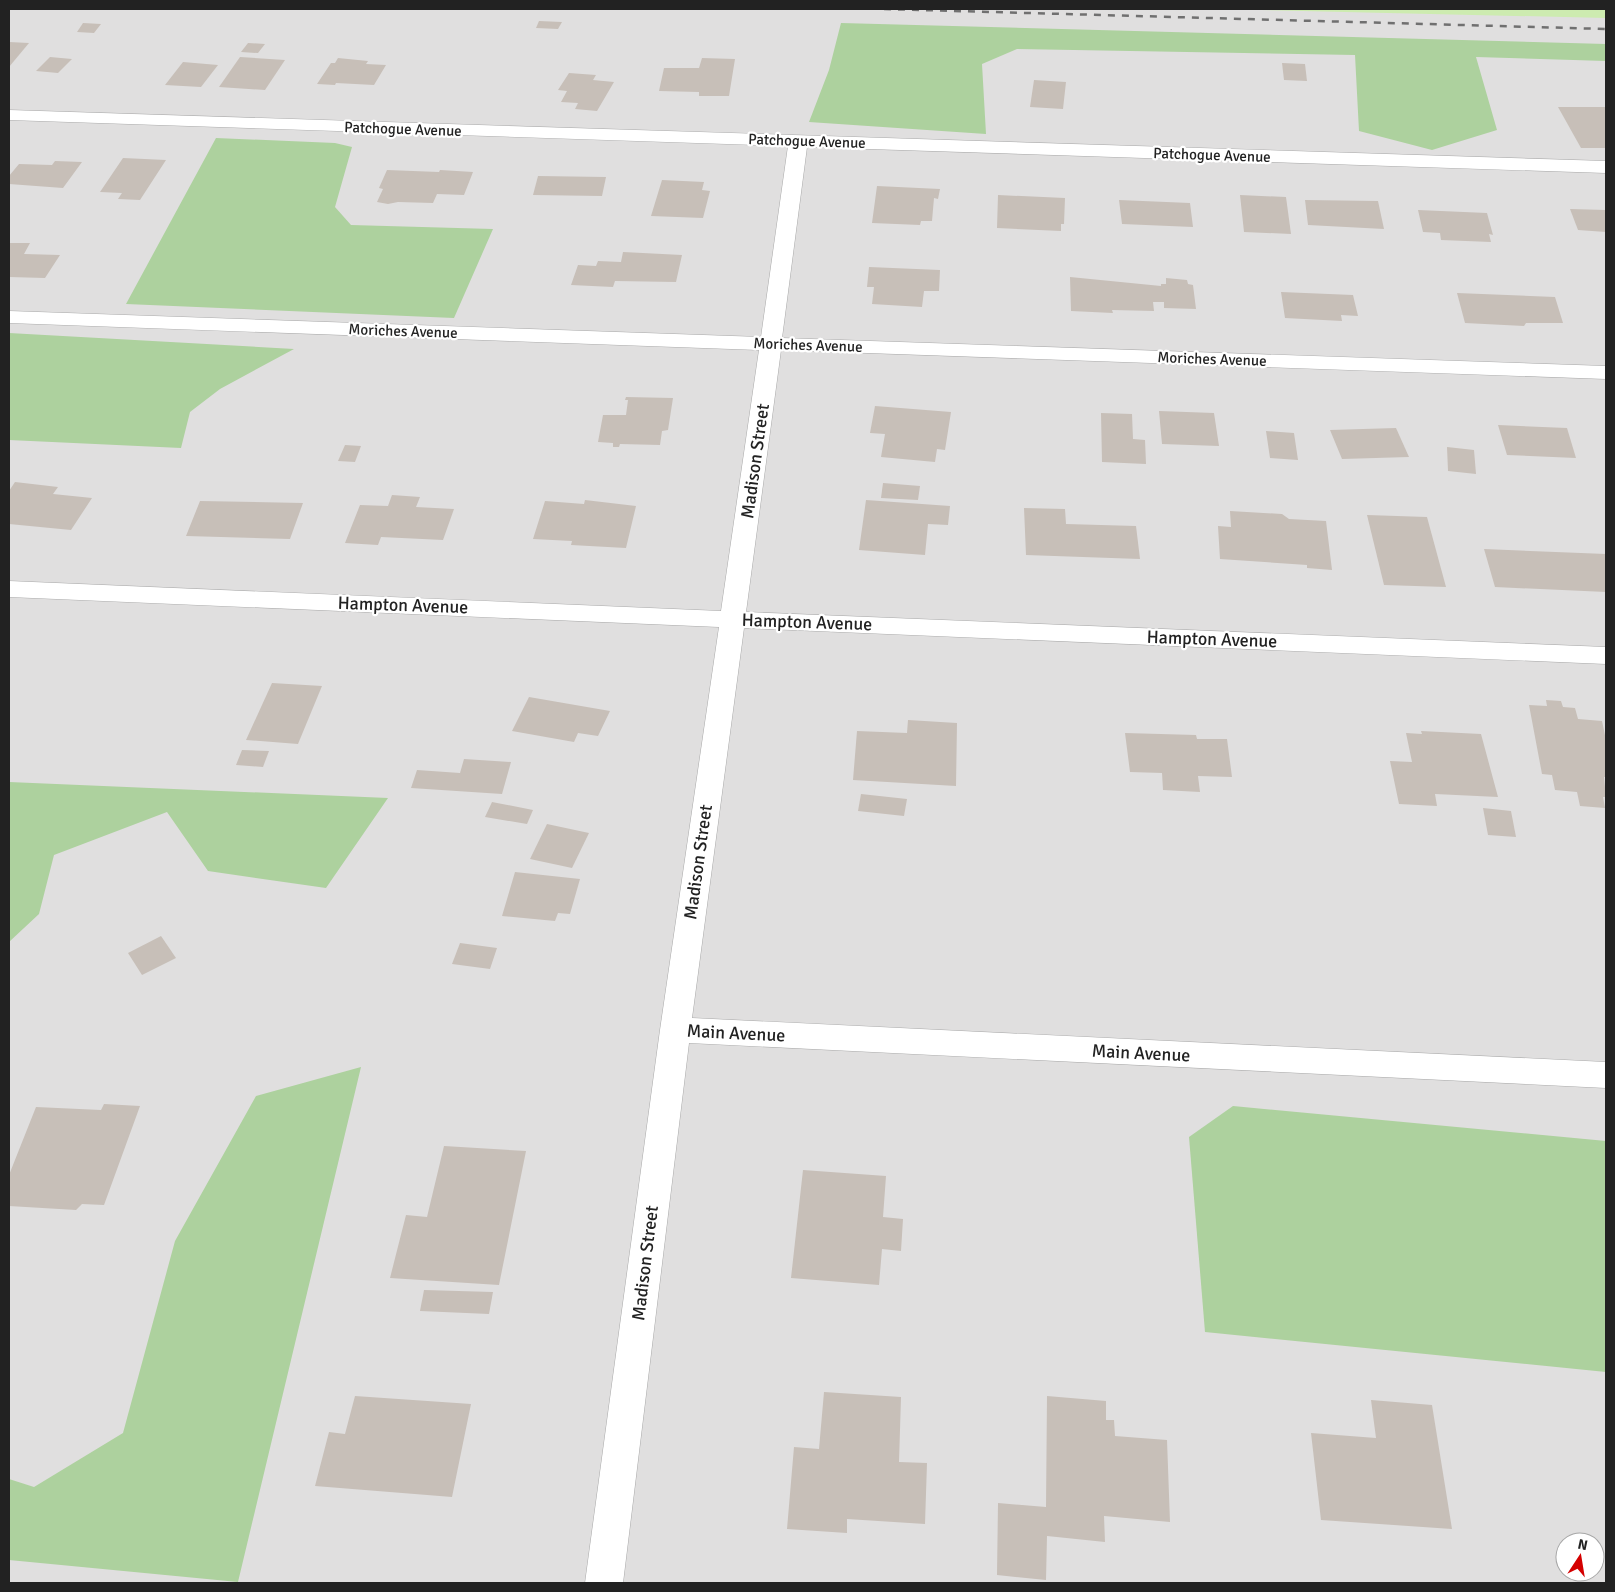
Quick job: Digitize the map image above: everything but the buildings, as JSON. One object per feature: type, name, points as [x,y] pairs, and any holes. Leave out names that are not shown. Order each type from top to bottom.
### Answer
[{"type":"street","name":"Patchogue Avenue","points":[[9,115],[1606,167]]},
{"type":"street","name":"Madison Street","points":[[604,1583],[675,1030],[798,141]]},
{"type":"street","name":"Moriches Avenue","points":[[9,318],[1606,373]]},
{"type":"street","name":"Hampton Avenue","points":[[9,589],[1606,656]]},
{"type":"street","name":"Main Avenue","points":[[675,1030],[1606,1076]]},
{"type":"shaded area","points":[[9,9],[1606,9],[1606,1583],[9,1583]]},
{"type":"green space","points":[[1217,9],[1606,9],[1606,18]]},
{"type":"green space","points":[[841,23],[1606,44],[1606,61],[1476,57],[1497,130],[1432,150],[1359,131],[1355,55],[1017,49],[982,64],[986,134],[809,122],[829,70]]},
{"type":"green space","points":[[216,138],[335,143],[352,147],[335,207],[351,225],[493,229],[454,318],[126,304]]},
{"type":"green space","points":[[9,333],[294,349],[220,389],[190,412],[181,448],[9,440]]},
{"type":"green space","points":[[9,782],[388,798],[326,888],[208,871],[167,812],[54,855],[39,914],[9,942]]},
{"type":"green space","points":[[361,1067],[238,1582],[9,1560],[9,1479],[34,1487],[123,1433],[175,1241],[256,1096]]},
{"type":"green space","points":[[1233,1106],[1606,1141],[1606,1372],[1205,1332],[1189,1137]]},
{"type":"railway","points":[[884,9],[1606,29]]}]
